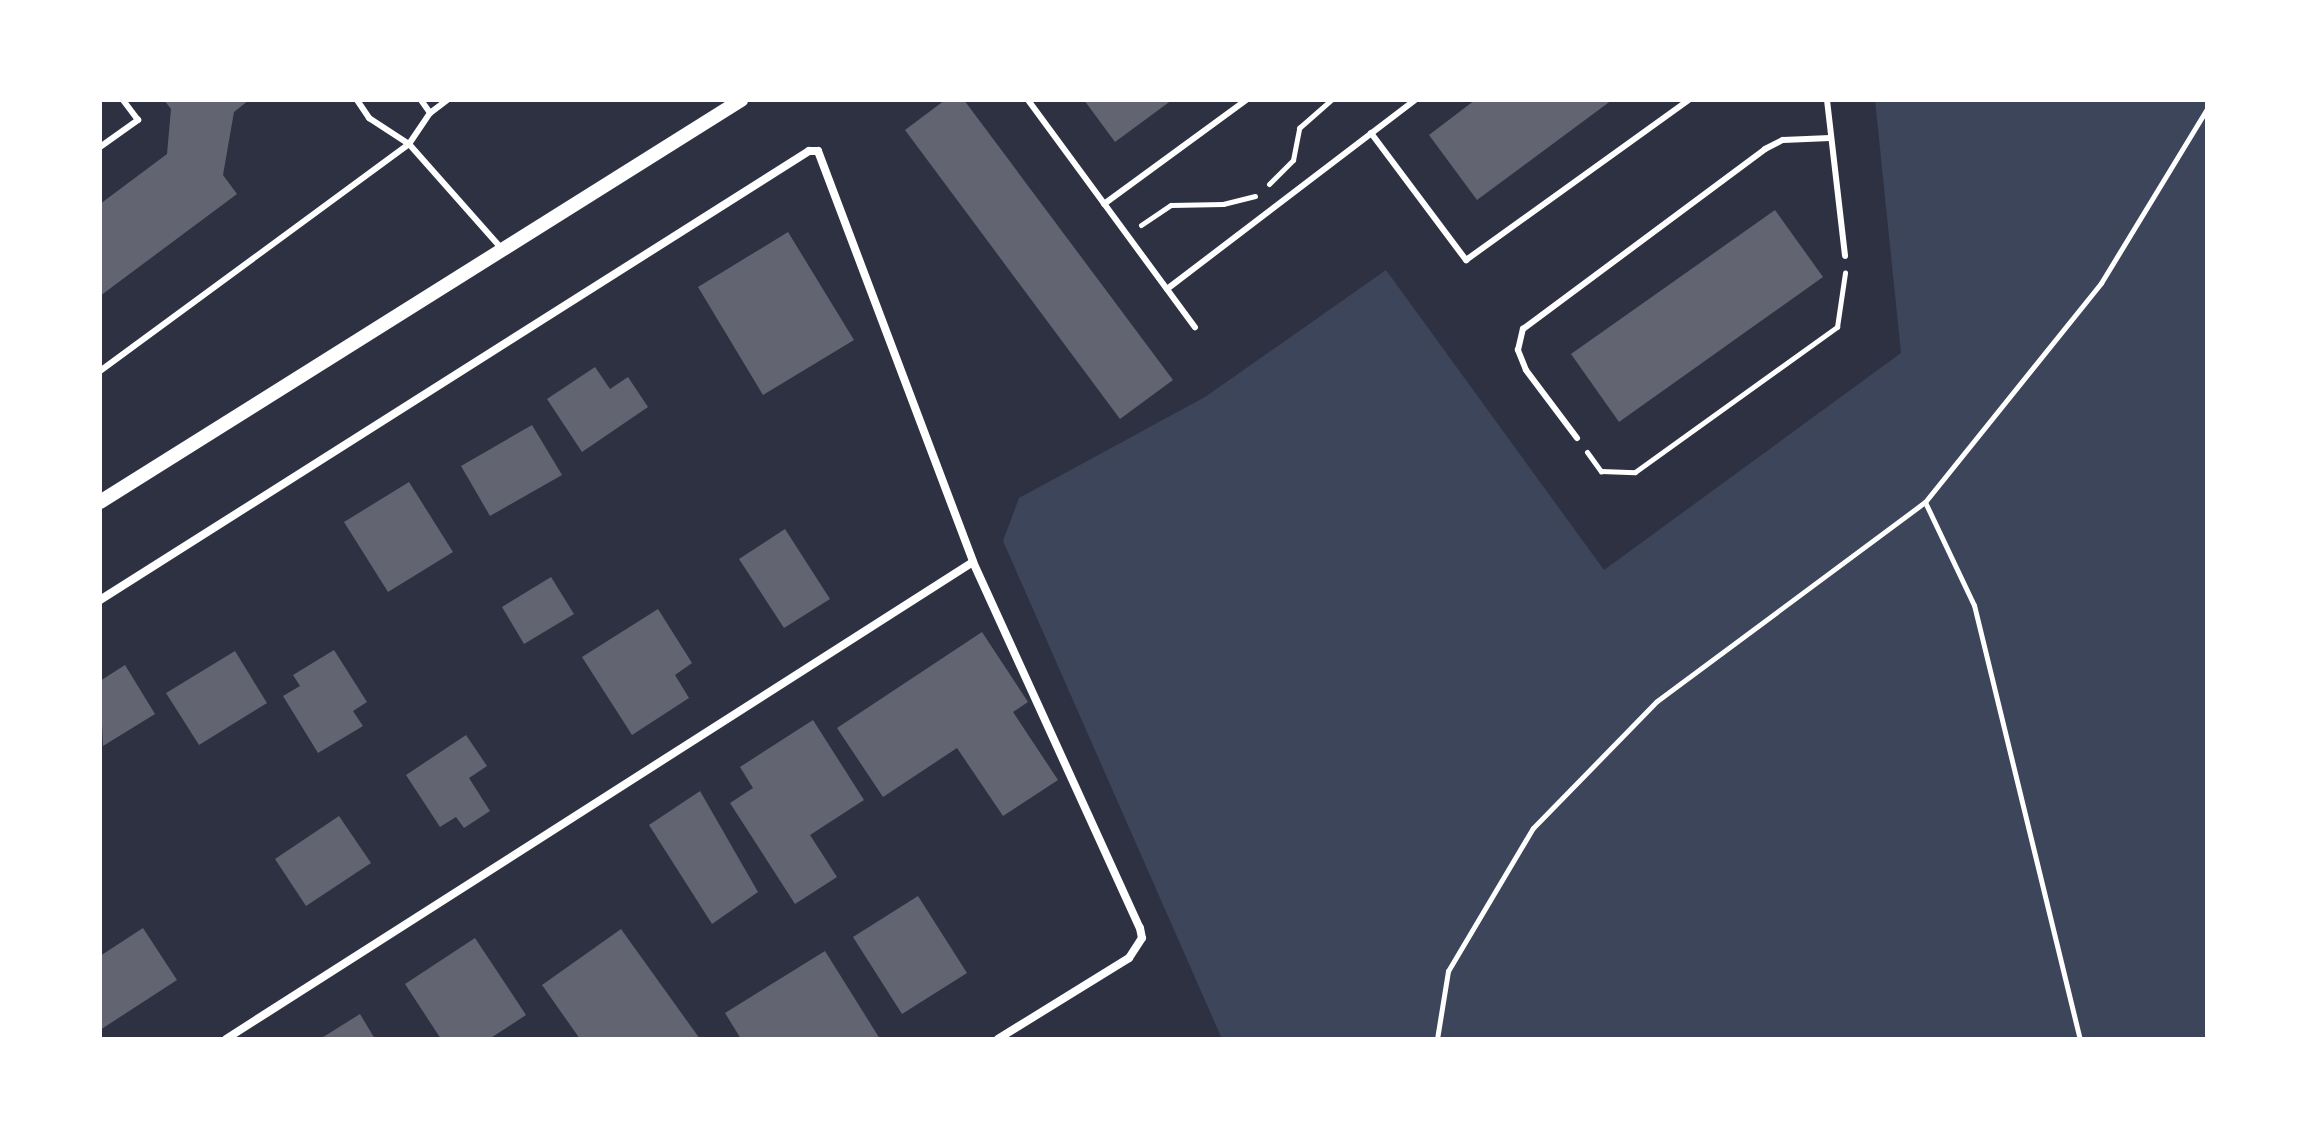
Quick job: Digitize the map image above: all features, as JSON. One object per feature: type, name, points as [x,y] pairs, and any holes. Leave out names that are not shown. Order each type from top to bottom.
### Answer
[{"type":"street","points":[[100,502],[741,100]]},
{"type":"street","points":[[100,600],[809,151],[823,155],[973,562],[1142,938],[1129,958],[998,1039]]},
{"type":"street","points":[[226,1039],[973,562]]},
{"type":"lane","points":[[100,147],[138,120],[123,100]]},
{"type":"lane","points":[[357,100],[369,118],[409,144],[502,249]]},
{"type":"lane","points":[[421,100],[430,113]]},
{"type":"lane","points":[[100,371],[409,144],[430,113],[447,100]]},
{"type":"lane","points":[[1028,100],[1195,327]]},
{"type":"lane","points":[[1104,204],[1246,100]]},
{"type":"lane","points":[[1167,289],[1415,100]]},
{"type":"lane","points":[[1371,133],[1466,260],[1689,100]]},
{"type":"lane","points":[[1827,100],[1845,256]]},
{"type":"lane","points":[[1577,438],[1526,370],[1518,350],[1523,329],[1765,149],[1783,140],[1830,138]]},
{"type":"path","points":[[1127,235],[1171,205],[1223,204],[1257,195],[1293,160],[1299,128],[1331,100]]},
{"type":"path","points":[[1437,1039],[1448,971],[1533,828],[1657,701],[1925,502],[2101,283],[2207,109]]},
{"type":"path","points":[[1577,438],[1601,471],[1635,472],[1837,327],[1845,256]]},
{"type":"path","points":[[1925,502],[1974,605],[2080,1039]]},
{"type":"shaded area","points":[[1875,100],[2207,100],[2207,1039],[1222,1039],[1003,541],[1019,498],[1205,397],[1386,270],[1604,570],[1901,353]]},
{"type":"building","points":[[164,100],[249,100],[234,112],[223,175],[237,194],[100,296],[100,204],[167,154],[171,109]]},
{"type":"building","points":[[945,100],[964,100],[1173,380],[1120,419],[905,130]]},
{"type":"building","points":[[1084,100],[1172,100],[1115,142]]},
{"type":"building","points":[[1475,100],[1612,100],[1477,200],[1429,135]]},
{"type":"building","points":[[1775,210],[1823,277],[1619,422],[1571,354]]},
{"type":"building","points":[[788,232],[854,340],[763,395],[698,287]]},
{"type":"building","points":[[595,367],[610,389],[628,377],[648,407],[582,452],[547,399]]},
{"type":"building","points":[[532,425],[562,475],[490,516],[461,466]]},
{"type":"building","points":[[409,482],[453,552],[388,592],[344,522]]},
{"type":"building","points":[[785,529],[830,599],[784,628],[739,559]]},
{"type":"building","points":[[551,577],[574,614],[524,644],[502,607]]},
{"type":"building","points":[[658,609],[692,663],[675,675],[689,698],[632,735],[582,657]]},
{"type":"building","points":[[982,632],[1028,702],[1013,712],[1058,780],[1003,816],[957,748],[883,797],[837,728]]},
{"type":"building","points":[[334,650],[367,702],[353,711],[363,726],[318,753],[283,696],[300,686],[293,675]]},
{"type":"building","points":[[235,651],[267,703],[199,745],[166,693]]},
{"type":"building","points":[[125,665],[155,714],[103,746],[100,681]]},
{"type":"building","points":[[813,720],[864,800],[810,835],[837,877],[795,904],[730,803],[753,788],[740,767]]},
{"type":"building","points":[[466,735],[487,766],[469,778],[490,811],[464,828],[456,817],[440,827],[406,775]]},
{"type":"building","points":[[700,791],[758,892],[712,924],[649,825]]},
{"type":"building","points":[[339,816],[371,863],[306,906],[275,859]]},
{"type":"building","points":[[918,896],[967,973],[902,1014],[853,937]]},
{"type":"building","points":[[143,928],[177,980],[100,1030],[100,956]]},
{"type":"building","points":[[621,929],[700,1039],[580,1039],[542,985]]},
{"type":"building","points":[[475,938],[526,1015],[489,1039],[441,1039],[405,984]]},
{"type":"building","points":[[825,951],[880,1039],[741,1039],[725,1013]]},
{"type":"building","points":[[360,1014],[375,1039],[320,1039]]}]
